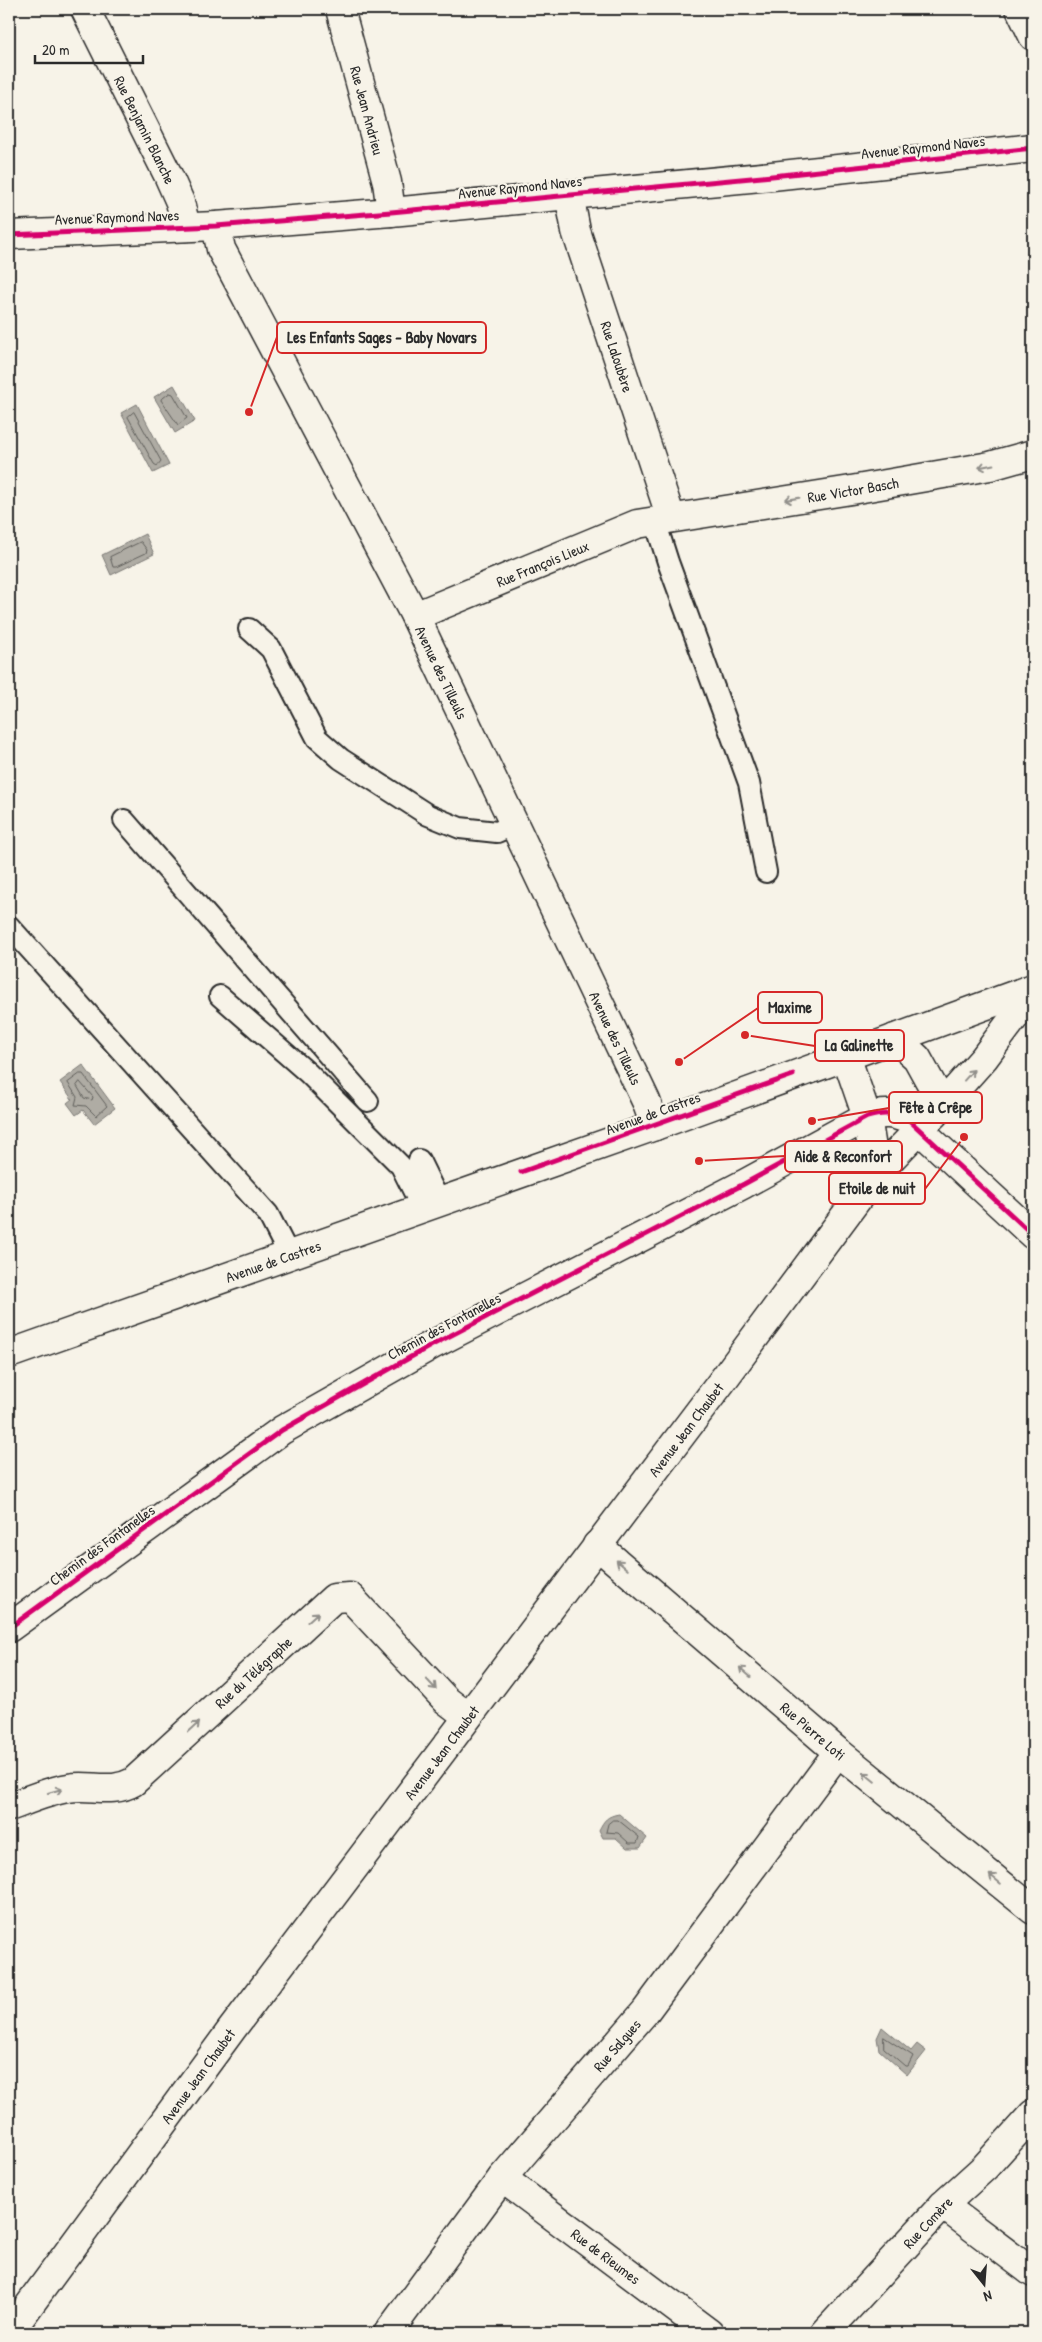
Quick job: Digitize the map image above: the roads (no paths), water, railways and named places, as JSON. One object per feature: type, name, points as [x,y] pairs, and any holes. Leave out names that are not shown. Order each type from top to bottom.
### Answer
[{"type":"street","name":"Rue Benjamin Blanche","points":[[85,9],[168,175],[180,202],[186,227]]},
{"type":"street","name":"Rue Jean Andrieu","points":[[340,9],[387,182],[391,212]]},
{"type":"street","points":[[1020,9],[1033,36]]},
{"type":"street","name":"Avenue Raymond Naves","points":[[9,234],[216,226],[391,212],[772,176],[1033,148]]},
{"type":"street","name":"Rue Laloubère","points":[[569,194],[576,231],[663,519]]},
{"type":"street","name":"Avenue des Tilleuls","points":[[216,226],[221,250],[415,616],[646,1101],[655,1126]]},
{"type":"street","name":"Rue Victor Basch","points":[[663,519],[870,487],[990,466],[1033,454]]},
{"type":"street","name":"Rue François Lieux","points":[[415,616],[636,524],[663,519]]},
{"type":"street","name":"Avenue de Castres","points":[[9,1354],[655,1126],[885,1041],[1033,990]]},
{"type":"street","name":"Avenue Jean Chaubet","points":[[9,2333],[232,2029],[726,1376],[876,1174],[984,1058],[1033,990]]},
{"type":"street","points":[[885,1041],[917,1058],[933,1086],[927,1121]]},
{"type":"street","points":[[846,1056],[867,1117],[876,1174]]},
{"type":"street","name":"Chemin des Fontanelles","points":[[9,1628],[282,1430],[432,1345],[744,1184],[867,1117],[881,1113],[896,1114],[910,1120],[927,1121],[1033,1235]]},
{"type":"street","name":"Rue Pierre Loti","points":[[597,1545],[838,1752],[1033,1910]]},
{"type":"street","name":"Rue du Télégraphe","points":[[9,1807],[71,1787],[122,1788],[133,1782],[334,1598],[350,1597],[446,1700],[467,1716]]},
{"type":"street","name":"Rue Salgues","points":[[388,2333],[502,2178],[645,2012],[838,1752]]},
{"type":"street","name":"Rue Comère","points":[[825,2333],[943,2205],[985,2167],[1033,2114]]},
{"type":"street","name":"Rue de Rieumes","points":[[502,2178],[709,2333]]},
{"type":"street","points":[[943,2205],[1033,2273]]},
{"type":"lane","points":[[663,519],[705,665],[749,783],[766,872]]},
{"type":"lane","points":[[249,629],[271,648],[317,738],[341,759],[428,815],[460,828],[497,832],[513,825]]},
{"type":"lane","points":[[124,820],[368,1101]]},
{"type":"lane","points":[[9,926],[268,1214],[289,1255]]},
{"type":"lane","points":[[220,996],[308,1073],[401,1166],[431,1204]]},
{"type":"lane","points":[[420,1160],[431,1204]]},
{"type":"water","points":[[174,385],[195,421],[175,433],[154,397]]},
{"type":"water","points":[[137,404],[169,465],[153,473],[121,413]]},
{"type":"water","points":[[145,534],[154,554],[111,575],[102,555]]},
{"type":"water","points":[[83,1065],[115,1108],[94,1124],[83,1110],[76,1115],[67,1103],[72,1099],[60,1082]]},
{"type":"water","points":[[619,1814],[647,1838],[640,1848],[627,1848],[616,1838],[603,1838],[599,1830],[606,1819]]},
{"type":"water","points":[[882,2027],[911,2051],[917,2044],[926,2051],[907,2075],[879,2050],[877,2038]]},
{"type":"place","name":"Les Enfants Sages - Baby Novars","points":[[249,412]]},
{"type":"place","name":"La Galinette","points":[[745,1035]]},
{"type":"place","name":"Maxime","points":[[679,1062]]},
{"type":"place","name":"Fête à Crêpe","points":[[812,1121]]},
{"type":"place","name":"Etoile de nuit","points":[[964,1137]]},
{"type":"place","name":"Aide & Reconfort","points":[[699,1161]]}]
